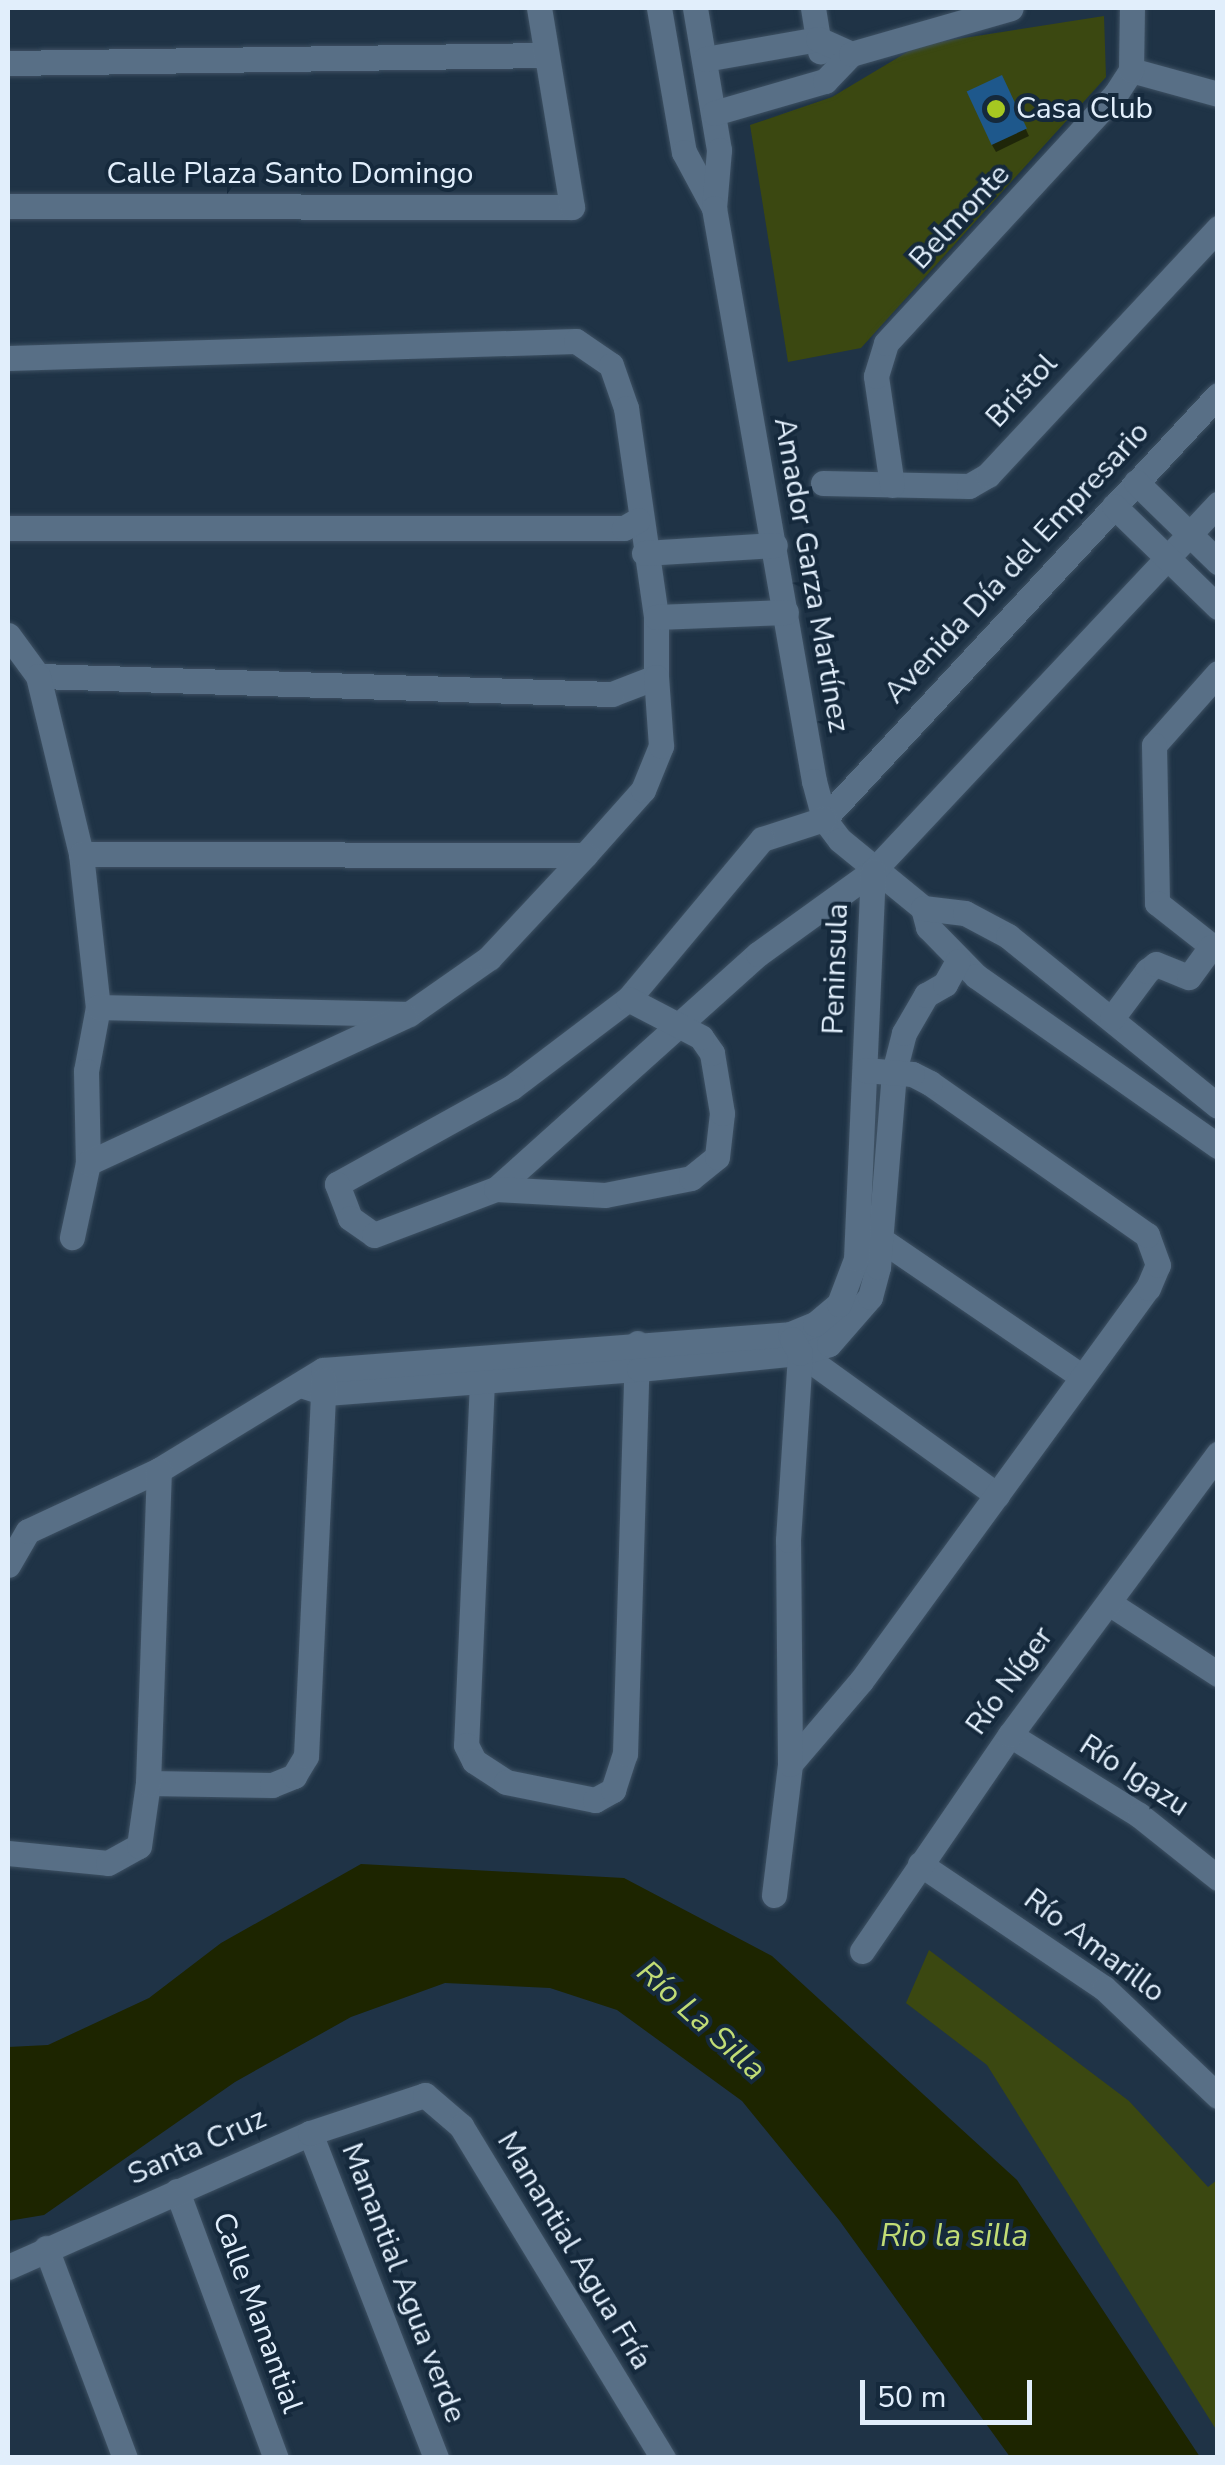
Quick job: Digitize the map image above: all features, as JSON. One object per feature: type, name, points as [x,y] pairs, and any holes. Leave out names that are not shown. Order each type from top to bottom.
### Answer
[{"type":"street","points":[[8,62],[546,55],[539,8]]},
{"type":"street","name":"Amador Garza Martínez","points":[[659,8],[684,152],[714,208]]},
{"type":"street","name":"Amador Garza Martínez","points":[[695,8],[714,113],[714,208],[824,819]]},
{"type":"street","points":[[813,8],[825,81]]},
{"type":"street","points":[[714,113],[825,81],[851,54],[1011,8]]},
{"type":"street","points":[[1132,8],[1131,70],[1218,94]]},
{"type":"street","points":[[705,59],[818,38],[851,54]]},
{"type":"street","name":"Calle Plaza Santo Domingo","points":[[8,206],[572,208],[546,55]]},
{"type":"street","name":"Belmonte","points":[[892,485],[876,376],[886,343],[1095,119],[1131,70]]},
{"type":"street","name":"Bristol","points":[[823,484],[969,486],[988,475],[1218,228]]},
{"type":"street","points":[[8,358],[576,340],[611,365],[626,408],[638,520],[656,616],[662,746],[643,790],[500,947],[409,1014],[88,1163]]},
{"type":"street","name":"Avenida Día del Empresario","points":[[824,819],[1218,395]]},
{"type":"street","points":[[1136,482],[1218,562]]},
{"type":"street","points":[[1218,504],[873,871],[758,954],[681,1028],[496,1188],[374,1236],[350,1218],[336,1184],[512,1086],[628,999],[762,839],[824,819],[873,871],[923,908],[986,923],[1112,1018],[1218,1106]]},
{"type":"street","points":[[1114,506],[1218,606]]},
{"type":"street","points":[[8,528],[624,528],[638,520]]},
{"type":"street","points":[[644,553],[775,544]]},
{"type":"street","points":[[656,616],[786,612]]},
{"type":"street","points":[[8,635],[38,676],[82,854],[98,1007],[86,1071],[88,1163],[72,1237]]},
{"type":"street","points":[[1112,1018],[1156,964],[1189,977],[1214,949],[1158,903],[1154,746],[1218,673]]},
{"type":"street","points":[[38,676],[612,694],[656,677]]},
{"type":"street","points":[[82,854],[585,855]]},
{"type":"street","name":"Peninsula","points":[[795,1344],[844,1294],[856,1259],[873,871]]},
{"type":"street","points":[[923,908],[928,927],[958,961],[1218,1146]]},
{"type":"street","points":[[8,1564],[28,1531],[159,1470],[317,1383],[482,1369],[638,1343],[829,1344],[854,1322],[870,1296],[880,1238],[894,1072],[914,1013],[958,961]]},
{"type":"street","points":[[496,1188],[605,1194],[691,1178],[717,1157],[722,1113],[712,1053],[701,1036],[628,999]]},
{"type":"street","points":[[98,1007],[409,1014]]},
{"type":"street","points":[[790,1764],[845,1702],[1155,1276],[1154,1243],[930,1083],[894,1072],[865,1070]]},
{"type":"street","points":[[857,1224],[1080,1376]]},
{"type":"street","points":[[482,1369],[466,1745],[474,1760],[506,1782],[594,1800],[614,1790],[625,1754],[638,1343]]},
{"type":"street","points":[[774,1894],[790,1764],[788,1540],[795,1344]]},
{"type":"street","points":[[482,1369],[639,1370],[795,1344],[996,1494]]},
{"type":"street","points":[[148,1783],[272,1786],[294,1776],[306,1756],[317,1383]]},
{"type":"street","name":"Río Níger","points":[[862,1951],[1010,1735],[1108,1603],[1209,1483],[1218,1454]]},
{"type":"street","points":[[8,1853],[108,1863],[124,1858],[146,1829],[159,1470]]},
{"type":"street","points":[[1108,1603],[1218,1674]]},
{"type":"street","name":"Río Igazu","points":[[1010,1735],[1139,1815],[1218,1878]]},
{"type":"street","name":"Río Amarillo","points":[[920,1864],[1104,1988],[1218,2096]]},
{"type":"street","name":"Santa Cruz","points":[[8,2267],[310,2133],[416,2094]]},
{"type":"street","name":"Manantial Agua Fría","points":[[416,2094],[438,2101],[460,2126],[653,2455]]},
{"type":"street","name":"Manantial Agua verde","points":[[310,2133],[436,2458]]},
{"type":"street","name":"Calle Manantial","points":[[176,2191],[276,2458]]},
{"type":"street","points":[[46,2248],[125,2458]]},
{"type":"shaded area","points":[[1104,16],[1106,77],[861,348],[788,362],[750,125],[832,97],[919,45]]},
{"type":"shaded area","points":[[929,1950],[1129,2101],[1208,2187],[1217,2180],[1217,2431],[987,2065],[906,2003]]},
{"type":"water","name":"Rio la silla","points":[[361,1864],[624,1878],[772,1956],[1017,2180],[1200,2457],[1010,2457],[839,2220],[742,2101],[617,2010],[550,1988],[445,1983],[351,2017],[235,2082],[44,2215],[8,2221],[8,2047],[48,2045],[149,1998],[221,1943]]},
{"type":"building","name":"Casa Club","points":[[1002,75],[1027,128],[992,145],[967,91]]},
{"type":"place","name":"Casa Club","points":[[996,109]]},
{"type":"water label","name":"Río La Silla","points":[[701,2021]]}]
